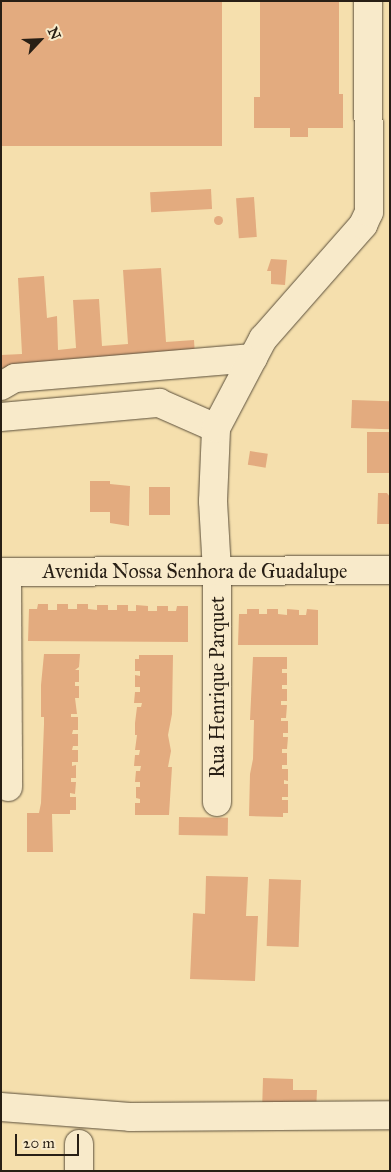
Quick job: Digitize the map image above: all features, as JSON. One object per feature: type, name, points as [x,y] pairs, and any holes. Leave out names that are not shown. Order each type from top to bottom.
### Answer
[{"type":"street","points":[[1,417],[159,403],[216,428],[263,339],[363,225],[369,212],[368,1]]},
{"type":"street","points":[[1,386],[15,378],[254,358]]},
{"type":"street","name":"Rua Henrique Parquet","points":[[216,428],[214,501],[217,571],[217,802]]},
{"type":"street","name":"Avenida Nossa Senhora de Guadalupe","points":[[4,572],[390,570]]},
{"type":"street","points":[[4,572],[8,787]]},
{"type":"street","points":[[1,1106],[130,1117],[390,1115]]},
{"type":"building","points":[[1,1],[222,1],[222,146],[1,146]]},
{"type":"building","points":[[260,1],[339,1],[339,94],[343,94],[343,128],[308,128],[308,137],[290,137],[290,128],[254,128],[254,97],[260,97]]},
{"type":"building","points":[[211,189],[212,209],[151,212],[150,192]]},
{"type":"building","points":[[254,197],[257,237],[239,238],[236,198]]},
{"type":"building","points":[[218,215],[223,220],[218,225],[213,220]]},
{"type":"building","points":[[271,259],[287,260],[285,285],[271,284],[271,271],[267,271]]},
{"type":"building","points":[[161,268],[166,342],[194,340],[195,356],[1,368],[1,355],[22,354],[18,278],[44,276],[47,318],[57,316],[58,350],[76,348],[73,300],[99,299],[102,346],[128,344],[123,270]]},
{"type":"building","points":[[352,400],[390,401],[389,429],[351,428]]},
{"type":"building","points":[[367,432],[390,432],[390,473],[367,473]]},
{"type":"building","points":[[250,451],[268,454],[266,468],[248,465]]},
{"type":"building","points":[[90,481],[110,481],[110,484],[130,486],[129,526],[110,523],[110,512],[90,512]]},
{"type":"building","points":[[149,487],[170,487],[170,515],[149,515]]},
{"type":"building","points":[[378,493],[387,493],[390,497],[390,524],[377,524]]},
{"type":"building","points":[[38,604],[48,604],[48,610],[57,610],[57,604],[68,604],[68,609],[77,609],[77,604],[88,604],[88,609],[97,610],[97,605],[108,605],[108,610],[117,610],[117,605],[128,605],[128,611],[136,611],[136,605],[148,606],[148,611],[157,611],[157,606],[168,606],[168,611],[176,611],[177,606],[188,606],[188,642],[28,641],[29,609],[37,609]]},
{"type":"building","points":[[247,609],[259,609],[259,614],[267,614],[267,609],[278,609],[278,614],[287,615],[287,609],[299,610],[299,615],[306,615],[307,609],[318,610],[318,645],[238,645],[239,614],[247,614]]},
{"type":"building","points":[[44,654],[80,654],[79,667],[75,670],[79,670],[79,682],[75,682],[75,686],[79,686],[79,698],[75,698],[77,714],[71,714],[71,717],[78,717],[78,730],[73,730],[72,734],[78,734],[78,746],[73,746],[72,750],[78,750],[78,762],[72,762],[72,766],[76,765],[76,778],[71,778],[71,782],[76,782],[75,794],[70,793],[70,797],[76,797],[76,810],[70,810],[70,814],[52,814],[53,852],[27,852],[27,813],[39,813],[41,803],[44,717],[41,717],[41,685]]},
{"type":"building","points":[[139,655],[173,655],[172,714],[168,735],[171,751],[168,767],[172,767],[169,815],[135,815],[135,803],[140,803],[140,799],[136,798],[136,787],[140,787],[140,782],[135,782],[136,771],[140,771],[141,766],[134,766],[135,755],[139,755],[140,750],[135,750],[137,735],[135,735],[135,723],[137,707],[141,707],[142,703],[134,703],[135,692],[140,692],[140,687],[135,687],[135,675],[140,676],[140,671],[135,671],[135,659],[139,659]]},
{"type":"building","points":[[253,657],[287,657],[287,669],[282,669],[282,673],[287,673],[287,685],[282,685],[282,689],[287,689],[287,701],[281,701],[281,705],[287,705],[286,718],[281,718],[281,721],[288,721],[288,733],[283,733],[283,737],[288,737],[287,749],[282,749],[282,753],[287,753],[287,765],[282,765],[282,769],[288,769],[288,781],[284,780],[284,784],[288,784],[288,797],[282,797],[282,800],[288,800],[288,813],[283,813],[283,817],[249,816],[254,720],[250,720]]},
{"type":"building","points":[[179,817],[228,818],[228,836],[179,835]]},
{"type":"building","points":[[206,876],[248,877],[246,916],[258,916],[255,981],[190,979],[193,913],[205,914]]},
{"type":"building","points":[[269,879],[301,880],[299,947],[267,946]]},
{"type":"building","points":[[263,1078],[293,1079],[293,1090],[317,1090],[316,1113],[262,1112]]}]
